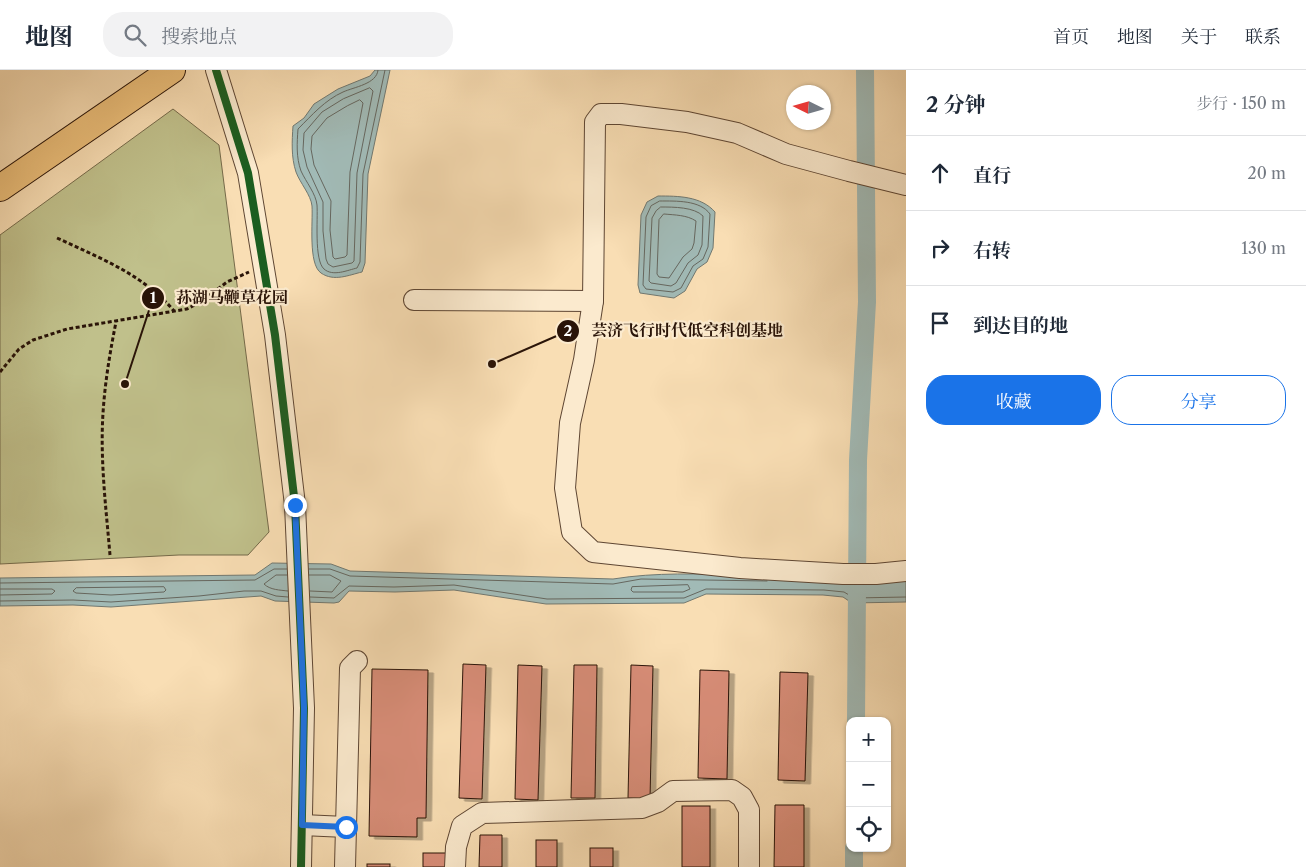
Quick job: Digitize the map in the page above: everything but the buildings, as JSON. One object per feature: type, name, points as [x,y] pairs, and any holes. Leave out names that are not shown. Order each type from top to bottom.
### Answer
[{"type":"main road","points":[[0,188],[172,70]]},
{"type":"street","points":[[216,70],[248,174],[274,335],[295,505],[304,708],[301,867]]},
{"type":"street","points":[[906,185],[786,154],[737,133],[687,122],[621,114],[601,114],[595,122],[593,302],[584,360],[570,423],[565,488],[572,532],[593,552],[740,568],[842,574],[876,574],[906,570]]},
{"type":"street","points":[[414,300],[593,302]]},
{"type":"street","points":[[345,867],[350,668],[357,661]]},
{"type":"street","points":[[455,867],[456,847],[462,826],[482,813],[642,808],[658,802],[673,791],[732,790],[742,797],[749,810],[748,867]]},
{"type":"street","points":[[302,825],[346,827]]},
{"type":"path","points":[[58,238],[141,280],[161,295],[174,312]]},
{"type":"path","points":[[0,372],[19,349],[33,340],[66,329],[187,309],[202,301],[227,282],[263,266]]},
{"type":"path","points":[[110,554],[103,456],[103,414],[108,364],[116,322]]},
{"type":"green space","points":[[173,109],[219,145],[269,532],[248,555],[179,555],[0,564],[0,235]]},
{"type":"water","points":[[375,70],[390,70],[368,174],[365,263],[362,272],[342,277],[326,276],[317,268],[314,261],[312,206],[294,166],[292,149],[293,126],[304,118],[314,104],[338,89],[370,76]]},
{"type":"water","points":[[658,196],[689,198],[703,203],[715,212],[713,248],[707,262],[697,269],[685,291],[674,298],[640,293],[638,285],[641,215],[647,202]]},
{"type":"water","points":[[272,563],[331,564],[350,571],[613,579],[661,574],[694,574],[906,581],[906,602],[852,603],[843,597],[823,595],[706,594],[684,603],[546,604],[454,590],[349,591],[339,602],[334,603],[275,601],[261,596],[111,607],[73,605],[0,606],[0,578],[255,575]]},
{"type":"waterway","points":[[856,717],[858,460],[867,302],[865,70]]},
{"type":"waterway","points":[[854,852],[854,867]]},
{"type":"cycle path","points":[[216,70],[248,173],[275,335],[295,505],[304,708],[301,867]]},
{"type":"place","name":"芸济飞行时代低空科创基地","points":[[492,364]]},
{"type":"place","name":"荪湖马鞭草花园","points":[[125,384]]},
{"type":"route","points":[[295,505],[304,708],[302,825],[346,827]]}]
